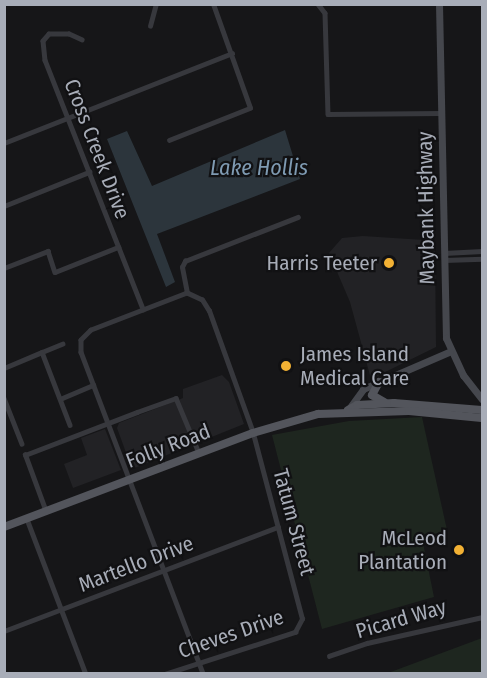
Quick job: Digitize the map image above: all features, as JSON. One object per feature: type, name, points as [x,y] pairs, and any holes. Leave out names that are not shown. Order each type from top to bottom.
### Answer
[{"type":"main road","name":"Maybank Highway","points":[[439,4],[444,316],[449,352],[483,399]]},
{"type":"main road","points":[[348,410],[363,389],[449,352]]},
{"type":"main road","points":[[379,382],[373,389],[374,398],[394,403]]},
{"type":"main road","name":"Folly Road","points":[[348,410],[357,405],[394,403],[483,410]]},
{"type":"main road","name":"Folly Road","points":[[4,527],[253,433],[318,414],[348,410],[483,418]]},
{"type":"street","points":[[150,26],[156,4]]},
{"type":"street","points":[[169,140],[250,108],[232,52],[213,4]]},
{"type":"street","points":[[318,4],[325,14],[328,114],[441,113]]},
{"type":"street","name":"Cross Creek Drive","points":[[82,40],[69,34],[49,34],[43,41],[45,60],[143,309]]},
{"type":"street","points":[[4,143],[232,52]]},
{"type":"street","points":[[4,207],[89,172]]},
{"type":"street","points":[[187,293],[182,267],[185,261],[298,217]]},
{"type":"street","points":[[4,268],[48,251],[56,272],[118,247]]},
{"type":"street","points":[[444,256],[483,251]]},
{"type":"street","points":[[444,256],[483,259]]},
{"type":"street","points":[[202,674],[81,352],[84,335],[187,293],[202,300],[209,311],[253,433]]},
{"type":"street","points":[[4,368],[62,344]]},
{"type":"street","points":[[42,352],[70,425]]},
{"type":"street","points":[[60,399],[93,385]]},
{"type":"street","points":[[4,398],[22,444]]},
{"type":"street","points":[[46,512],[25,455],[176,398],[199,453]]},
{"type":"street","name":"Tatum Street","points":[[253,433],[302,620]]},
{"type":"street","points":[[27,519],[86,674]]},
{"type":"street","name":"Martello Drive","points":[[4,631],[278,527]]},
{"type":"street","name":"Picard Way","points":[[329,656],[367,643],[483,617]]},
{"type":"street","name":"Cheves Drive","points":[[165,674],[295,632],[302,620]]},
{"type":"shaded area","points":[[363,236],[424,240],[435,246],[436,347],[371,379],[350,302],[329,253],[342,238]]},
{"type":"shaded area","points":[[222,375],[229,382],[244,424],[132,469],[117,428],[119,423],[183,398],[183,389]]},
{"type":"shaded area","points":[[422,417],[447,530],[422,538],[434,597],[322,629],[272,435],[349,421]]},
{"type":"shaded area","points":[[105,429],[121,470],[73,488],[64,464],[87,455],[81,438]]},
{"type":"shaded area","points":[[482,638],[482,673],[388,673]]},
{"type":"water","name":"Lake Hollis","points":[[285,130],[300,179],[157,234],[175,282],[166,287],[107,139],[127,131],[152,186]]},
{"type":"place","name":"Harris Teeter","points":[[389,263]]},
{"type":"place","name":"James Island Medical Care","points":[[286,366]]},
{"type":"place","name":"McLeod Plantation","points":[[459,550]]}]
